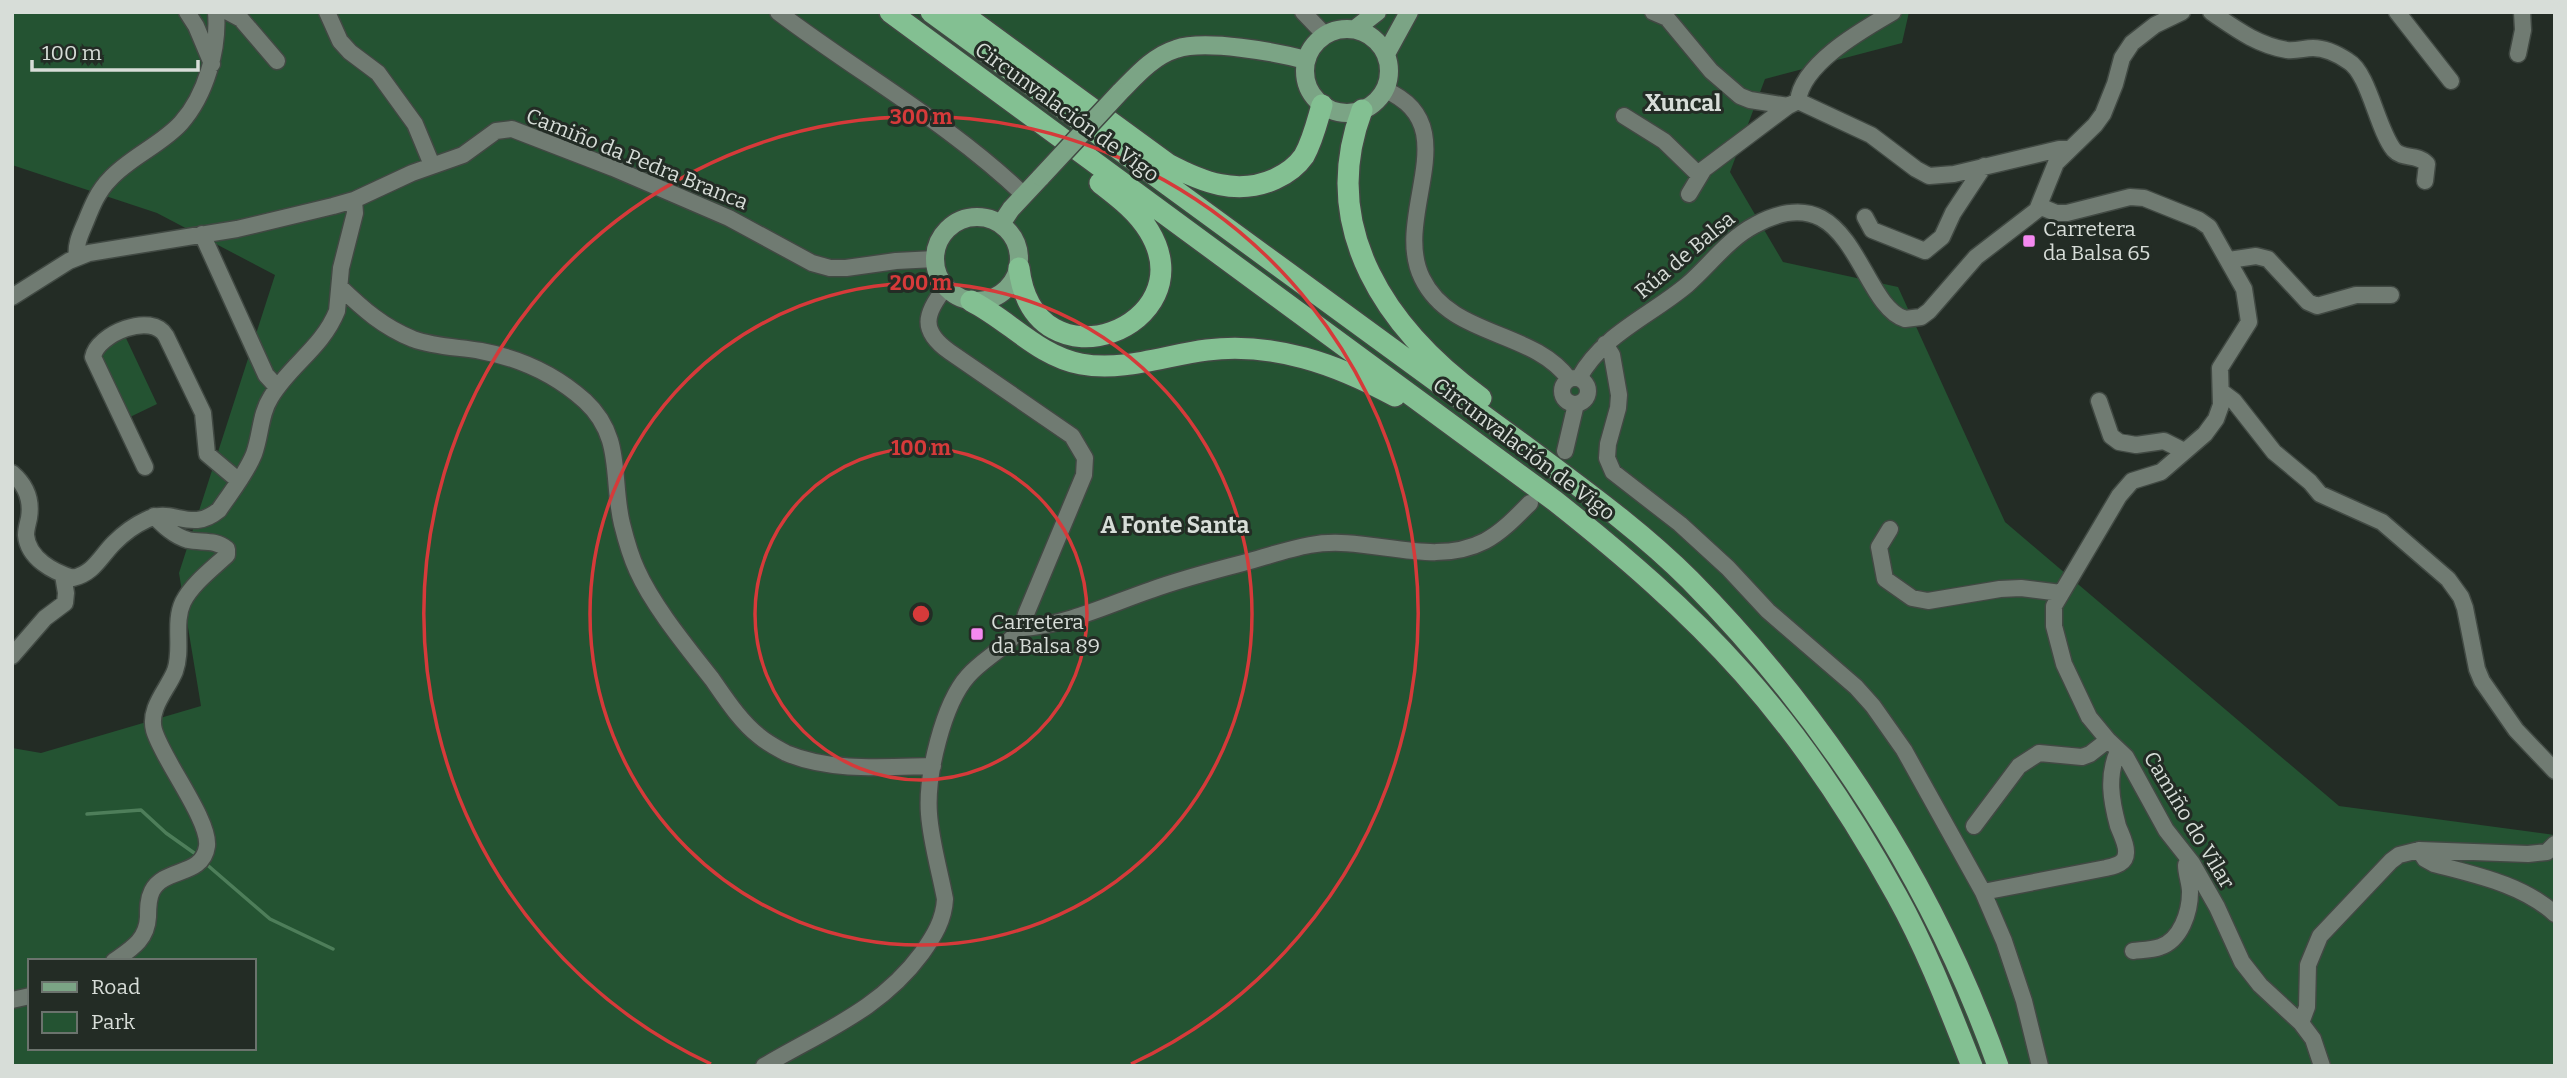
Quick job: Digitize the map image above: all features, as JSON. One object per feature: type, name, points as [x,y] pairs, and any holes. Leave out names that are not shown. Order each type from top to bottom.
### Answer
[{"type":"highway","name":"Circunvalación de Vigo","points":[[890,12],[1434,411],[1606,542],[1694,621],[1744,674],[1786,725],[1836,795],[1897,896],[1929,959],[1972,1066]]},
{"type":"highway","name":"Circunvalación de Vigo","points":[[931,12],[1525,446],[1616,516],[1689,579],[1773,673],[1841,761],[1896,847],[1939,925],[1981,1019],[1998,1066]]},
{"type":"highway","points":[[960,12],[1168,164],[1188,175],[1220,186],[1245,188],[1264,184],[1292,169],[1304,155],[1322,105]]},
{"type":"highway","points":[[963,66],[988,96],[1139,216],[1151,233],[1157,248],[1160,272],[1153,299],[1138,318],[1118,332],[1088,338],[1060,331],[1036,313],[1021,285],[1019,268]]},
{"type":"highway","points":[[1363,110],[1354,135],[1350,164],[1351,214],[1357,240],[1379,292],[1395,318],[1420,345],[1472,391],[1573,468],[1602,494],[1616,516]]},
{"type":"highway","points":[[971,301],[992,311],[1056,357],[1082,365],[1107,366],[1143,362],[1207,350],[1266,349],[1324,363],[1407,403],[1434,411]]},
{"type":"main road","points":[[1355,29],[1377,12]]},
{"type":"main road","points":[[1386,54],[1409,12]]},
{"type":"main road","points":[[1344,29],[1355,29],[1373,37],[1386,54],[1390,75],[1379,99],[1363,110],[1342,112],[1322,105],[1307,85],[1306,60],[1310,50],[1325,35],[1344,29]]},
{"type":"main road","points":[[1001,224],[1024,195],[1120,92],[1156,59],[1176,49],[1193,46],[1226,47],[1306,60]]},
{"type":"main road","points":[[977,217],[1001,224],[1009,231],[1018,248],[1019,268],[1016,277],[1005,291],[989,300],[961,299],[946,287],[938,274],[935,259],[938,243],[954,224],[977,217]]},
{"type":"street","points":[[187,12],[212,64]]},
{"type":"street","points":[[77,257],[76,248],[80,234],[104,185],[124,166],[181,123],[193,105],[212,64],[218,34],[217,13],[226,12],[240,19],[277,61]]},
{"type":"street","points":[[327,12],[340,41],[378,73],[415,124],[432,165]]},
{"type":"street","points":[[778,12],[967,145],[1024,195]]},
{"type":"street","points":[[1303,12],[1325,35]]},
{"type":"street","points":[[1653,12],[1667,18],[1730,89],[1750,100],[1793,103],[1871,135],[1929,176],[1954,174],[2059,149],[2069,149]]},
{"type":"street","points":[[1689,194],[1699,175],[1793,103],[1821,62],[1845,40],[1893,12]]},
{"type":"street","name":"Rúa de Balsa","points":[[1574,379],[1605,344],[1685,287],[1735,237],[1780,214],[1803,212],[1823,219],[1855,253],[1881,300],[1899,317],[1911,319],[1929,311],[1976,257],[2034,214],[2052,170],[2103,114],[2122,58],[2132,43],[2155,25],[2182,12]]},
{"type":"street","points":[[2211,12],[2247,37],[2268,46],[2290,50],[2317,48],[2351,62],[2361,73],[2374,109],[2395,151],[2404,156],[2418,157],[2427,164],[2425,181]]},
{"type":"street","points":[[2397,12],[2451,80]]},
{"type":"street","points":[[2518,54],[2523,30],[2522,12]]},
{"type":"street","points":[[1385,90],[1414,108],[1425,133],[1424,166],[1414,228],[1415,256],[1421,277],[1433,295],[1449,310],[1487,331],[1540,354],[1574,379],[1562,386],[1562,395],[1567,402],[1576,404],[1565,451]]},
{"type":"street","points":[[1624,116],[1664,141],[1699,175]]},
{"type":"street","name":"Camiño da Pedra Branca","points":[[12,298],[77,257],[274,221],[354,200],[432,165],[463,155],[496,131],[512,129],[729,218],[803,259],[821,266],[846,268],[935,259]]},
{"type":"street","points":[[1865,217],[1872,230],[1925,251],[1942,237],[1953,213],[1984,166]]},
{"type":"street","name":"Camiño do Vilar","points":[[2039,206],[2067,213],[2130,197],[2144,198],[2199,220],[2210,227],[2244,289],[2249,322],[2220,368],[2221,405],[2216,419],[2205,434],[2161,472],[2132,481],[2119,496],[2061,593],[2053,615],[2054,626],[2064,664],[2089,717],[2126,757],[2166,830],[2192,863],[2217,907],[2242,962],[2260,985],[2301,1023],[2313,1039],[2322,1066]]},
{"type":"street","points":[[12,473],[27,492],[30,506],[26,534],[34,554],[46,566],[73,578],[88,572],[114,542],[154,516],[201,521],[219,510],[254,456],[268,401],[277,387],[302,363],[337,312],[345,247],[355,214],[354,200]]},
{"type":"street","points":[[202,234],[266,375],[277,387]]},
{"type":"street","points":[[2229,260],[2256,256],[2267,259],[2308,302],[2317,306],[2357,295],[2390,295]]},
{"type":"street","points":[[340,287],[363,310],[396,331],[428,343],[480,351],[519,361],[565,386],[595,411],[612,442],[621,520],[637,571],[687,647],[744,722],[759,736],[787,753],[819,762],[886,768],[933,766]]},
{"type":"street","points":[[764,1066],[852,1018],[884,995],[905,975],[940,924],[945,913],[945,899],[929,814],[933,766],[948,709],[954,695],[969,675],[1023,628],[1026,614],[1080,488],[1086,466],[1077,441],[1063,429],[933,338],[929,332],[928,318],[933,304],[946,287]]},
{"type":"street","points":[[145,467],[93,357],[100,342],[126,329],[152,324],[163,330],[203,414],[207,454],[239,481]]},
{"type":"street","points":[[1605,344],[1612,355],[1619,395],[1608,444],[1607,458],[1613,472],[1680,524],[1728,568],[1768,611],[1856,687],[1873,706],[1904,750],[1983,891],[2004,941],[2024,1001],[2040,1066]]},
{"type":"street","points":[[2222,392],[2234,401],[2274,452],[2310,482],[2320,494],[2382,522],[2448,579],[2461,597],[2465,608],[2477,669],[2483,681],[2516,730],[2555,771]]},
{"type":"street","points":[[2099,401],[2111,436],[2119,442],[2136,444],[2164,441],[2184,451]]},
{"type":"street","points":[[1023,628],[1067,620],[1182,579],[1310,545],[1353,543],[1435,551],[1466,548],[1483,542],[1503,529],[1530,503]]},
{"type":"street","points":[[117,959],[143,937],[148,924],[149,899],[153,888],[161,880],[195,867],[202,859],[207,846],[201,822],[159,742],[153,720],[160,699],[176,669],[182,604],[188,594],[227,555],[227,550],[212,541],[185,539],[173,533],[154,516]]},
{"type":"street","points":[[1889,529],[1879,547],[1885,579],[1912,598],[1928,601],[1988,590],[2021,588],[2061,593]]},
{"type":"street","points":[[12,544],[26,534]]},
{"type":"street","points":[[12,656],[45,618],[65,603],[63,575]]},
{"type":"street","points":[[1974,826],[2018,766],[2039,753],[2082,757],[2113,745],[2110,773],[2118,824],[2126,853],[2123,861],[2106,868],[1983,891]]},
{"type":"street","points":[[2301,1023],[2307,1007],[2308,965],[2320,936],[2399,855],[2418,849],[2528,854],[2547,852],[2555,844]]},
{"type":"street","points":[[2418,849],[2425,859],[2434,864],[2524,892],[2555,914]]},
{"type":"street","points":[[2133,951],[2161,947],[2182,928],[2188,913],[2190,891],[2186,865],[2192,863]]},
{"type":"green space","points":[[12,12],[1909,12],[1902,43],[1765,79],[1730,172],[1783,262],[1898,287],[2005,522],[2339,806],[2555,835],[2555,1066],[12,1066],[12,748],[41,753],[201,706],[179,573],[275,275],[157,213],[12,165]]},
{"type":"green space","points":[[125,336],[157,404],[130,417],[101,355],[102,350]]},
{"type":"waterway","points":[[87,814],[141,810],[166,833],[197,855]]},
{"type":"waterway","points":[[205,863],[270,919],[333,949]]},
{"type":"place","name":"Carretera da Balsa 65","points":[[2029,241]]},
{"type":"place","name":"Carretera da Balsa 89","points":[[977,634]]},
{"type":"district","name":"Xuncal","points":[[1683,103]]},
{"type":"district","name":"A Fonte Santa","points":[[1175,525]]}]
